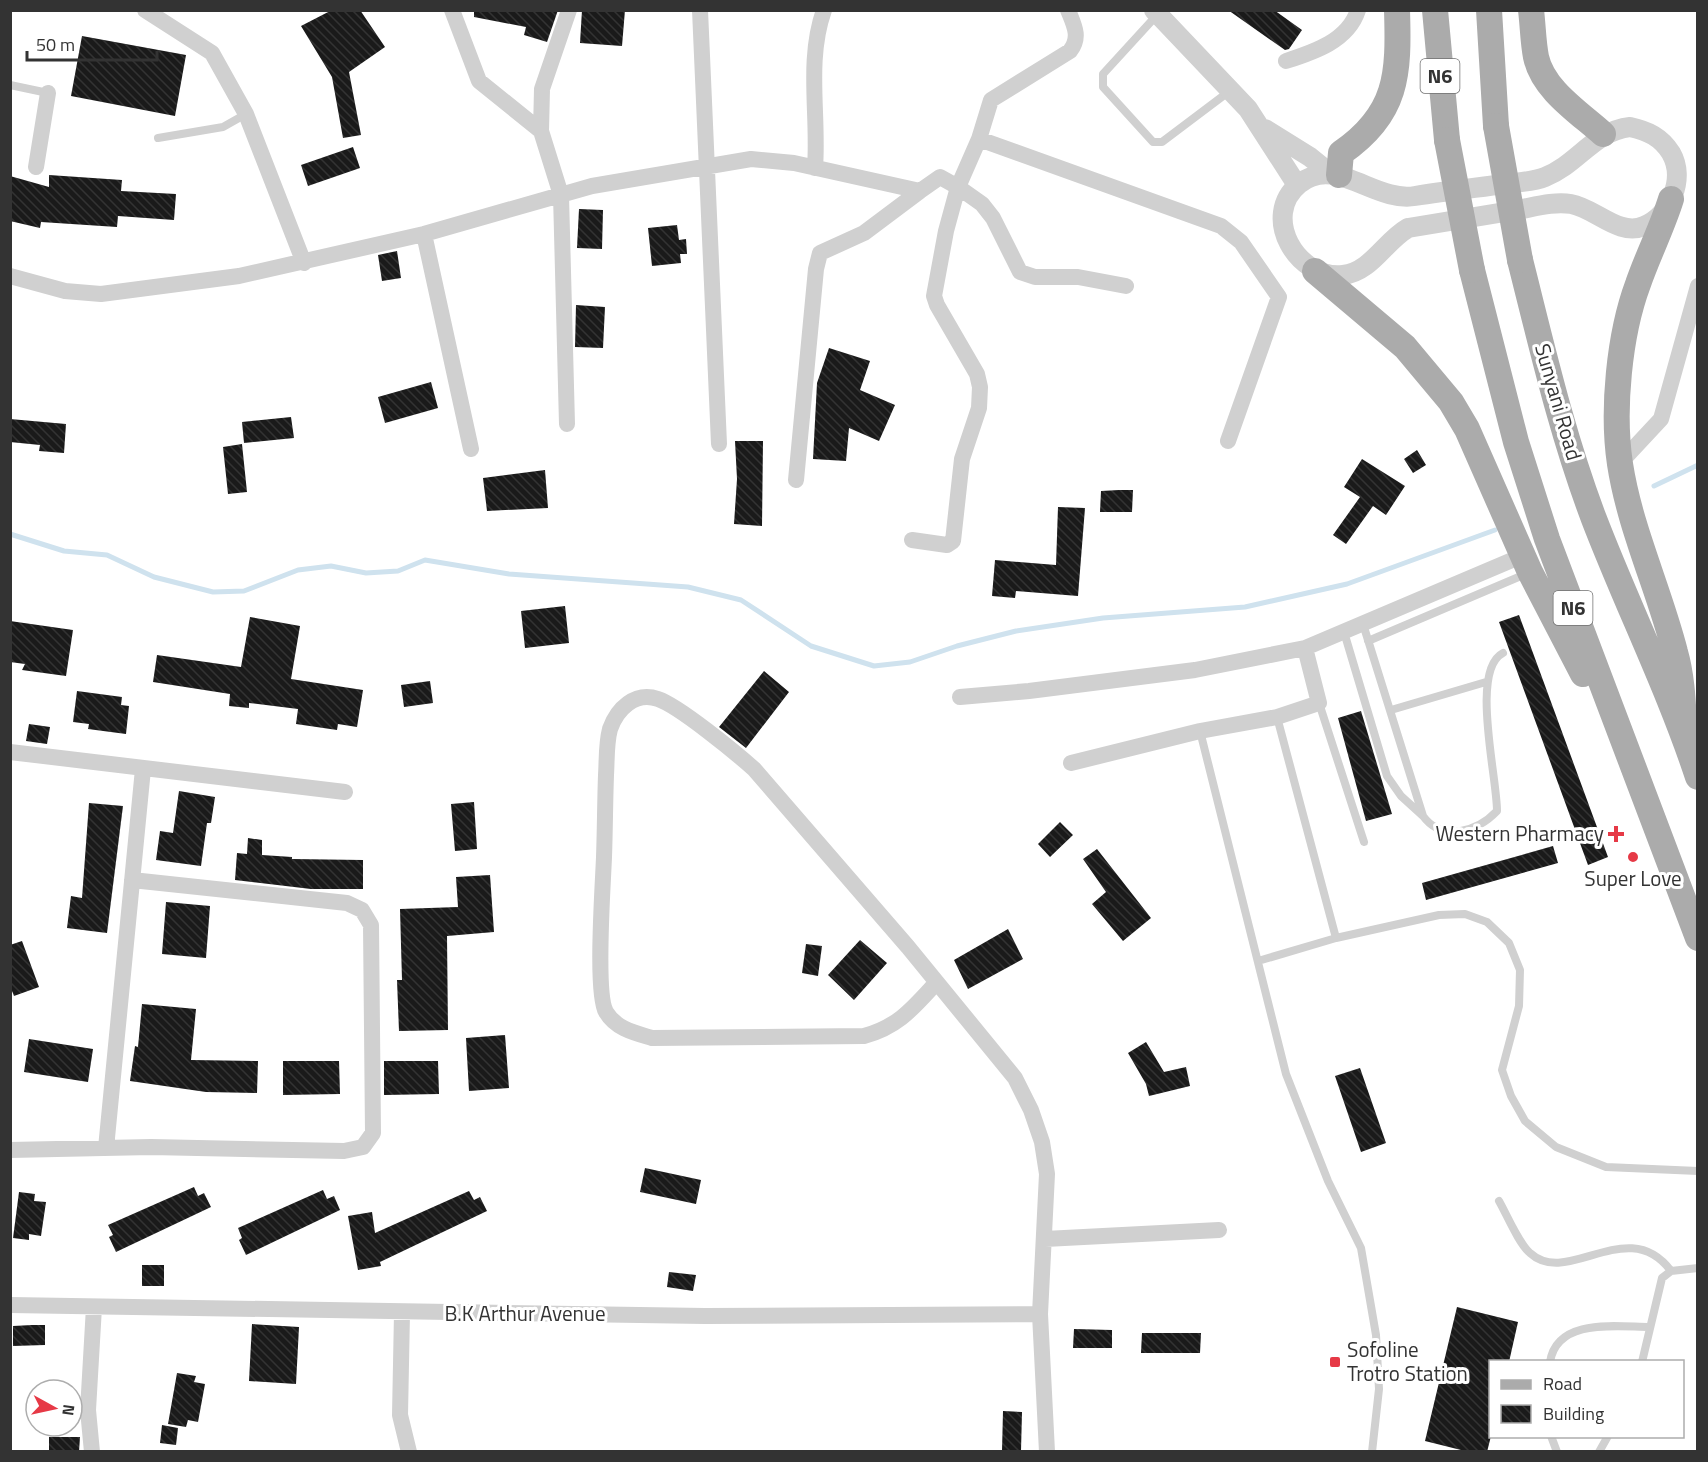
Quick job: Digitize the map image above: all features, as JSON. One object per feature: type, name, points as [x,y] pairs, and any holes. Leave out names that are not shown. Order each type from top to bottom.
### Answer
[{"type":"main road","points":[[1335,174],[1341,153],[1373,126],[1388,104],[1398,62],[1397,10]]},
{"type":"main road","name":"N6","points":[[1435,10],[1447,140],[1472,270],[1516,442],[1547,539],[1698,938]]},
{"type":"main road","name":"Sunyani Road","points":[[1489,10],[1496,126],[1520,260],[1567,442],[1594,519],[1685,738],[1697,776]]},
{"type":"main road","points":[[1531,10],[1536,58],[1542,75],[1550,86],[1603,134]]},
{"type":"main road","points":[[1671,199],[1638,284],[1623,342],[1619,369],[1620,464],[1635,531],[1675,652],[1680,676],[1685,738]]},
{"type":"main road","points":[[1315,271],[1405,347],[1451,402],[1467,429],[1527,564],[1635,774]]},
{"type":"street","points":[[145,10],[212,53],[246,114],[304,263]]},
{"type":"street","points":[[452,10],[479,81],[541,131]]},
{"type":"street","points":[[567,424],[561,195],[541,131],[542,89],[568,10]]},
{"type":"street","points":[[700,10],[709,165],[719,444]]},
{"type":"street","points":[[815,168],[818,135],[814,49],[824,10]]},
{"type":"street","points":[[912,540],[946,545],[953,541],[962,459],[980,399],[977,374],[934,296],[939,264],[958,187],[979,139],[991,100],[1070,51],[1075,45],[1076,30],[1068,10]]},
{"type":"street","points":[[1286,60],[1329,46],[1355,18],[1358,10]]},
{"type":"street","points":[[1156,12],[1231,90],[1260,126],[1298,185]]},
{"type":"street","points":[[36,167],[48,93]]},
{"type":"street","points":[[1260,126],[1335,174],[1381,194],[1404,198],[1539,179],[1569,164],[1603,134],[1623,128],[1644,130],[1666,146],[1677,172],[1671,199],[1660,216],[1642,227],[1628,228],[1572,204],[1558,203],[1408,228],[1396,235],[1363,268],[1335,276],[1315,271],[1295,256],[1285,233],[1285,207],[1298,185],[1310,177],[1335,174]]},
{"type":"street","points":[[979,139],[1221,226],[1241,242],[1278,297],[1278,306],[1227,441]]},
{"type":"street","points":[[10,276],[65,291],[118,293],[228,278],[304,263],[424,234],[561,195],[709,165],[751,159],[815,168],[920,191]]},
{"type":"street","points":[[796,480],[816,269],[820,253],[864,232],[940,177],[982,204],[993,218],[1020,272],[1035,277],[1078,277],[1126,286]]},
{"type":"street","points":[[424,234],[471,449]]},
{"type":"street","points":[[1620,464],[1661,419],[1698,286]]},
{"type":"street","points":[[960,697],[1029,691],[1195,670],[1305,648],[1363,624],[1527,564]]},
{"type":"street","points":[[1071,763],[1200,731],[1277,717],[1319,703],[1305,648]]},
{"type":"street","points":[[936,983],[908,1013],[886,1030],[864,1035],[652,1038],[633,1033],[616,1024],[605,1011],[601,990],[603,864],[608,744],[612,724],[623,706],[632,700],[657,698],[737,754],[870,902],[1015,1078],[1031,1110],[1042,1142],[1047,1174],[1040,1314],[1047,1452]]},
{"type":"street","points":[[10,752],[345,792]]},
{"type":"street","points":[[106,1148],[143,768]]},
{"type":"street","points":[[10,1150],[106,1148],[344,1150],[363,1147],[373,1132],[371,925],[362,910],[347,903],[132,880]]},
{"type":"street","points":[[1045,1239],[1219,1230]]},
{"type":"street","name":"B.K Arthur Avenue","points":[[10,1305],[705,1316],[1040,1314]]},
{"type":"street","points":[[92,1452],[88,1410],[94,1307]]},
{"type":"street","points":[[402,1313],[400,1415],[409,1452]]},
{"type":"lane","points":[[1156,12],[1103,74],[1103,87],[1153,142],[1162,142],[1231,90]]},
{"type":"lane","points":[[10,85],[48,93]]},
{"type":"lane","points":[[158,138],[223,127],[246,114]]},
{"type":"lane","points":[[1368,641],[1527,564]]},
{"type":"lane","points":[[1363,624],[1423,816]]},
{"type":"lane","points":[[1344,632],[1388,776],[1401,796],[1441,832],[1454,832],[1478,826],[1497,811],[1497,788],[1492,764],[1486,682],[1496,656],[1503,653]]},
{"type":"lane","points":[[1391,710],[1486,682]]},
{"type":"lane","points":[[1319,703],[1364,842]]},
{"type":"lane","points":[[1277,717],[1336,938]]},
{"type":"lane","points":[[1200,731],[1286,1074],[1328,1182],[1361,1248],[1376,1335],[1379,1389],[1372,1452]]},
{"type":"lane","points":[[1258,961],[1336,938],[1439,915],[1465,914],[1487,922],[1509,943],[1520,970],[1519,1006],[1502,1070],[1511,1096],[1525,1121],[1556,1147],[1606,1167],[1698,1171]]},
{"type":"lane","points":[[1499,1201],[1530,1254],[1551,1262],[1569,1262],[1628,1247],[1649,1250],[1671,1271]]},
{"type":"lane","points":[[1642,1360],[1662,1278],[1671,1271],[1698,1268]]},
{"type":"lane","points":[[1551,1360],[1562,1339],[1585,1327],[1650,1327]]},
{"type":"lane","points":[[1551,1438],[1557,1452]]},
{"type":"lane","points":[[1599,1452],[1607,1438]]},
{"type":"building","points":[[332,10],[360,10],[385,47],[349,72],[361,135],[343,138],[332,77],[301,26]]},
{"type":"building","points":[[474,10],[558,10],[547,42],[524,35],[526,27],[474,17]]},
{"type":"building","points":[[582,10],[625,10],[622,46],[580,43]]},
{"type":"building","points":[[1228,10],[1274,10],[1302,30],[1289,49],[1285,50]]},
{"type":"building","points":[[82,36],[186,55],[175,116],[71,96]]},
{"type":"building","points":[[353,147],[360,168],[308,186],[301,165]]},
{"type":"building","points":[[49,175],[122,180],[121,191],[176,194],[174,220],[118,216],[117,227],[41,222],[40,228],[10,221],[10,176],[49,187]]},
{"type":"building","points":[[579,209],[603,210],[602,249],[577,248]]},
{"type":"building","points":[[677,225],[679,240],[686,239],[687,254],[680,254],[681,263],[652,266],[648,228]]},
{"type":"building","points":[[397,251],[401,278],[382,281],[378,255]]},
{"type":"building","points":[[576,305],[605,307],[603,348],[575,347]]},
{"type":"building","points":[[829,348],[870,361],[860,390],[895,405],[879,441],[849,428],[846,461],[813,459],[817,383]]},
{"type":"building","points":[[431,382],[438,408],[385,423],[378,397]]},
{"type":"building","points":[[291,417],[294,438],[244,443],[242,422]]},
{"type":"building","points":[[10,419],[66,424],[64,453],[39,451],[40,445],[10,442]]},
{"type":"building","points":[[735,441],[763,441],[762,526],[734,524],[737,479]]},
{"type":"building","points":[[242,444],[247,492],[228,494],[223,447]]},
{"type":"building","points":[[1417,450],[1426,465],[1413,473],[1404,459]]},
{"type":"building","points":[[1362,459],[1405,486],[1386,515],[1373,506],[1346,544],[1333,535],[1360,497],[1344,487]]},
{"type":"building","points":[[545,470],[548,508],[487,511],[483,478]]},
{"type":"building","points":[[1133,490],[1132,512],[1100,512],[1101,491]]},
{"type":"building","points":[[1058,507],[1085,508],[1078,596],[1016,591],[1015,598],[992,596],[995,560],[1056,565]]},
{"type":"building","points":[[565,606],[569,643],[525,648],[521,611]]},
{"type":"building","points":[[1519,615],[1608,857],[1588,865],[1499,622]]},
{"type":"building","points":[[250,617],[300,626],[291,679],[363,690],[357,727],[338,724],[337,730],[296,724],[298,709],[249,703],[249,708],[229,706],[230,694],[153,682],[157,655],[241,667]]},
{"type":"building","points":[[10,621],[73,630],[66,676],[22,670],[25,664],[10,662]]},
{"type":"building","points":[[764,671],[789,692],[746,748],[719,727]]},
{"type":"building","points":[[430,681],[433,703],[404,707],[401,685]]},
{"type":"building","points":[[77,691],[122,697],[121,705],[129,706],[126,734],[88,729],[89,724],[73,722]]},
{"type":"building","points":[[1361,711],[1392,814],[1366,821],[1338,718]]},
{"type":"building","points":[[29,724],[50,727],[47,744],[26,741]]},
{"type":"building","points":[[179,791],[215,797],[211,823],[207,823],[201,866],[156,860],[160,831],[173,833]]},
{"type":"building","points":[[474,802],[477,849],[455,851],[451,804]]},
{"type":"building","points":[[89,803],[123,806],[107,933],[67,928],[71,896],[82,898]]},
{"type":"building","points":[[1060,822],[1073,835],[1050,857],[1038,844]]},
{"type":"building","points":[[248,838],[262,840],[262,855],[292,857],[292,859],[363,860],[363,889],[311,889],[235,880],[237,853],[247,854]]},
{"type":"building","points":[[1553,846],[1558,863],[1426,900],[1422,883]]},
{"type":"building","points":[[1097,849],[1151,918],[1123,941],[1092,904],[1106,892],[1083,859]]},
{"type":"building","points":[[490,875],[494,932],[447,936],[448,1030],[399,1031],[397,980],[402,980],[400,909],[458,907],[456,877]]},
{"type":"building","points":[[166,902],[210,906],[206,958],[162,954]]},
{"type":"building","points":[[1008,929],[1023,959],[968,989],[954,960]]},
{"type":"building","points":[[860,940],[887,963],[854,1000],[828,975]]},
{"type":"building","points":[[22,941],[39,987],[14,996],[10,986],[10,945]]},
{"type":"building","points":[[806,944],[822,946],[818,976],[802,973]]},
{"type":"building","points":[[142,1004],[196,1009],[191,1060],[258,1061],[257,1093],[206,1092],[130,1081],[135,1046],[138,1047]]},
{"type":"building","points":[[505,1035],[509,1088],[469,1091],[466,1038]]},
{"type":"building","points":[[29,1039],[93,1049],[88,1082],[24,1072]]},
{"type":"building","points":[[1146,1042],[1164,1072],[1186,1067],[1190,1086],[1149,1096],[1146,1084],[1128,1053]]},
{"type":"building","points":[[283,1061],[339,1061],[340,1094],[283,1095]]},
{"type":"building","points":[[384,1061],[438,1061],[439,1094],[384,1095]]},
{"type":"building","points":[[1360,1068],[1386,1143],[1361,1152],[1335,1076]]},
{"type":"building","points":[[645,1168],[701,1180],[696,1204],[640,1192]]},
{"type":"building","points":[[194,1187],[198,1196],[204,1193],[211,1207],[116,1252],[109,1237],[113,1235],[108,1225]]},
{"type":"building","points":[[323,1190],[327,1199],[334,1196],[340,1210],[246,1255],[239,1240],[242,1238],[238,1228]]},
{"type":"building","points":[[469,1191],[474,1200],[480,1197],[487,1211],[380,1262],[381,1266],[358,1270],[348,1216],[372,1212],[375,1233]]},
{"type":"building","points":[[19,1192],[35,1194],[34,1201],[46,1202],[41,1236],[29,1234],[29,1240],[13,1238]]},
{"type":"building","points":[[142,1265],[164,1265],[164,1286],[142,1286]]},
{"type":"building","points":[[669,1272],[696,1275],[693,1291],[667,1287]]},
{"type":"building","points":[[1457,1307],[1518,1322],[1509,1360],[1489,1360],[1490,1438],[1487,1452],[1469,1452],[1425,1441]]},
{"type":"building","points":[[252,1324],[299,1327],[296,1384],[249,1381]]},
{"type":"building","points":[[45,1325],[45,1345],[13,1346],[13,1326]]},
{"type":"building","points":[[1074,1329],[1112,1330],[1112,1348],[1073,1348]]},
{"type":"building","points":[[1142,1333],[1201,1333],[1200,1353],[1141,1353]]},
{"type":"building","points":[[177,1373],[196,1376],[194,1382],[205,1384],[198,1422],[188,1420],[186,1427],[168,1424]]},
{"type":"building","points":[[1003,1411],[1022,1412],[1021,1451],[1002,1451]]},
{"type":"building","points":[[162,1425],[178,1428],[176,1445],[160,1443]]},
{"type":"building","points":[[49,1438],[80,1438],[79,1452],[49,1452]]},
{"type":"waterway","points":[[1654,486],[1698,465]]},
{"type":"waterway","points":[[10,534],[64,551],[107,555],[154,577],[213,592],[244,591],[298,570],[331,566],[366,573],[398,571],[425,560],[509,574],[688,587],[741,600],[811,646],[874,666],[910,662],[957,646],[1016,631],[1103,618],[1245,607],[1347,584],[1495,530]]},
{"type":"place","name":"Western Pharmacy","points":[[1616,834]]},
{"type":"place","name":"Super Love","points":[[1633,857]]},
{"type":"place","name":"Sofoline Trotro Station","points":[[1335,1362]]}]
